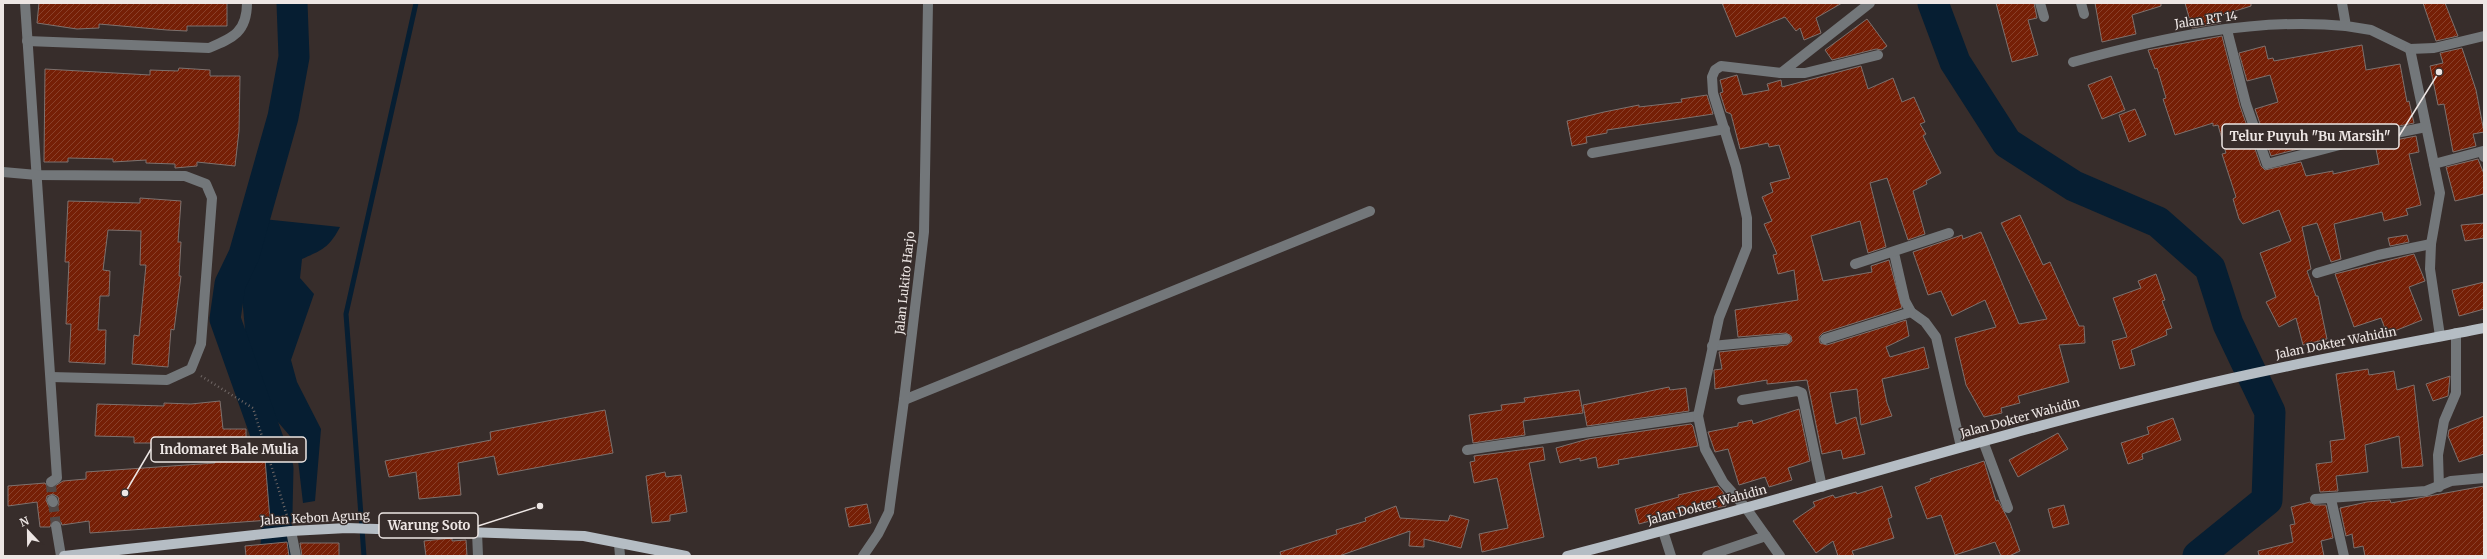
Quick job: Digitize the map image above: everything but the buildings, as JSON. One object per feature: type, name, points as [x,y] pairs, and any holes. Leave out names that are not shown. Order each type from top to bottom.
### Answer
[{"type":"main road","name":"Jalan Dokter Wahidin","points":[[1567,556],[1822,487],[1983,441],[2270,369],[2484,328]]},
{"type":"main road","name":"Jalan Kebon Agung","points":[[64,556],[292,531],[347,528],[383,528],[584,536],[686,556]]},
{"type":"street","points":[[25,3],[57,478],[51,482]]},
{"type":"street","points":[[27,41],[209,48],[234,37],[247,18],[247,3]]},
{"type":"street","name":"Jalan Lukito Harjo","points":[[863,556],[878,534],[889,512],[924,232],[928,3]]},
{"type":"street","points":[[1781,74],[1870,3]]},
{"type":"street","points":[[2040,3],[2044,17]]},
{"type":"street","points":[[2081,3],[2084,14]]},
{"type":"street","points":[[2342,3],[2346,26]]},
{"type":"street","name":"Jalan RT 14","points":[[2073,62],[2138,44],[2227,30],[2293,23],[2346,26],[2371,30],[2410,49]]},
{"type":"street","points":[[2227,30],[2246,104],[2267,164],[2352,142],[2426,127]]},
{"type":"street","points":[[2440,336],[2431,282],[2430,244],[2440,192],[2410,49],[2434,48],[2484,36]]},
{"type":"street","points":[[1780,556],[1746,508],[1723,482],[1705,449],[1698,416],[1719,318],[1747,247],[1747,218],[1725,129],[1714,93],[1712,78],[1715,70],[1721,66],[1731,66],[1781,74],[1827,70],[1878,55]]},
{"type":"street","points":[[1592,153],[1725,129]]},
{"type":"street","points":[[2434,164],[2483,151],[2484,157]]},
{"type":"street","points":[[3,172],[37,175],[185,176],[206,184],[212,198],[201,344],[191,369],[167,380],[51,377]]},
{"type":"street","points":[[904,400],[1370,211]]},
{"type":"street","points":[[1855,264],[1894,253],[1949,233]]},
{"type":"street","points":[[2317,273],[2378,255],[2430,244]]},
{"type":"street","points":[[1894,253],[1905,301],[1911,312],[1925,322],[1936,338],[1942,354],[1961,447]]},
{"type":"street","points":[[1825,339],[1911,312]]},
{"type":"street","points":[[2439,487],[2438,455],[2441,434],[2444,421],[2456,393],[2456,334]]},
{"type":"street","points":[[1712,346],[1786,339]]},
{"type":"street","points":[[1742,400],[1797,391],[1802,394],[1822,487]]},
{"type":"street","points":[[1467,450],[1698,416]]},
{"type":"street","points":[[1983,441],[2008,508]]},
{"type":"street","points":[[2315,499],[2426,491],[2451,481],[2484,478]]},
{"type":"street","points":[[2331,499],[2344,556]]},
{"type":"street","points":[[56,526],[61,556]]},
{"type":"street","points":[[1663,530],[1671,556]]},
{"type":"street","points":[[292,531],[296,556]]},
{"type":"street","points":[[477,532],[478,556]]},
{"type":"street","points":[[1708,556],[1766,536]]},
{"type":"street","points":[[619,544],[620,556]]},
{"type":"path","points":[[191,369],[253,408],[292,531]]},
{"type":"water","points":[[263,219],[340,227],[332,240],[324,248],[302,259],[300,278],[314,294],[291,360],[297,382],[321,429],[315,501],[303,503],[296,443],[271,414],[246,341],[241,285]]},
{"type":"waterway","points":[[276,556],[278,468],[225,319],[230,284],[244,255],[283,117],[294,57],[292,3]]},
{"type":"waterway","points":[[364,556],[346,314],[416,3]]},
{"type":"waterway","points":[[1933,3],[1955,62],[2007,143],[2074,186],[2158,222],[2210,268],[2228,324],[2270,412],[2267,500],[2198,556]]},
{"type":"tunnel","points":[[51,482],[52,500]]},
{"type":"tunnel","points":[[53,502],[56,526]]},
{"type":"place","name":"Telur Puyuh \"Bu Marsih\"","points":[[2439,72]]},
{"type":"place","name":"Indomaret Bale Mulia","points":[[125,493]]},
{"type":"place","name":"Warung Soto","points":[[540,506]]}]
